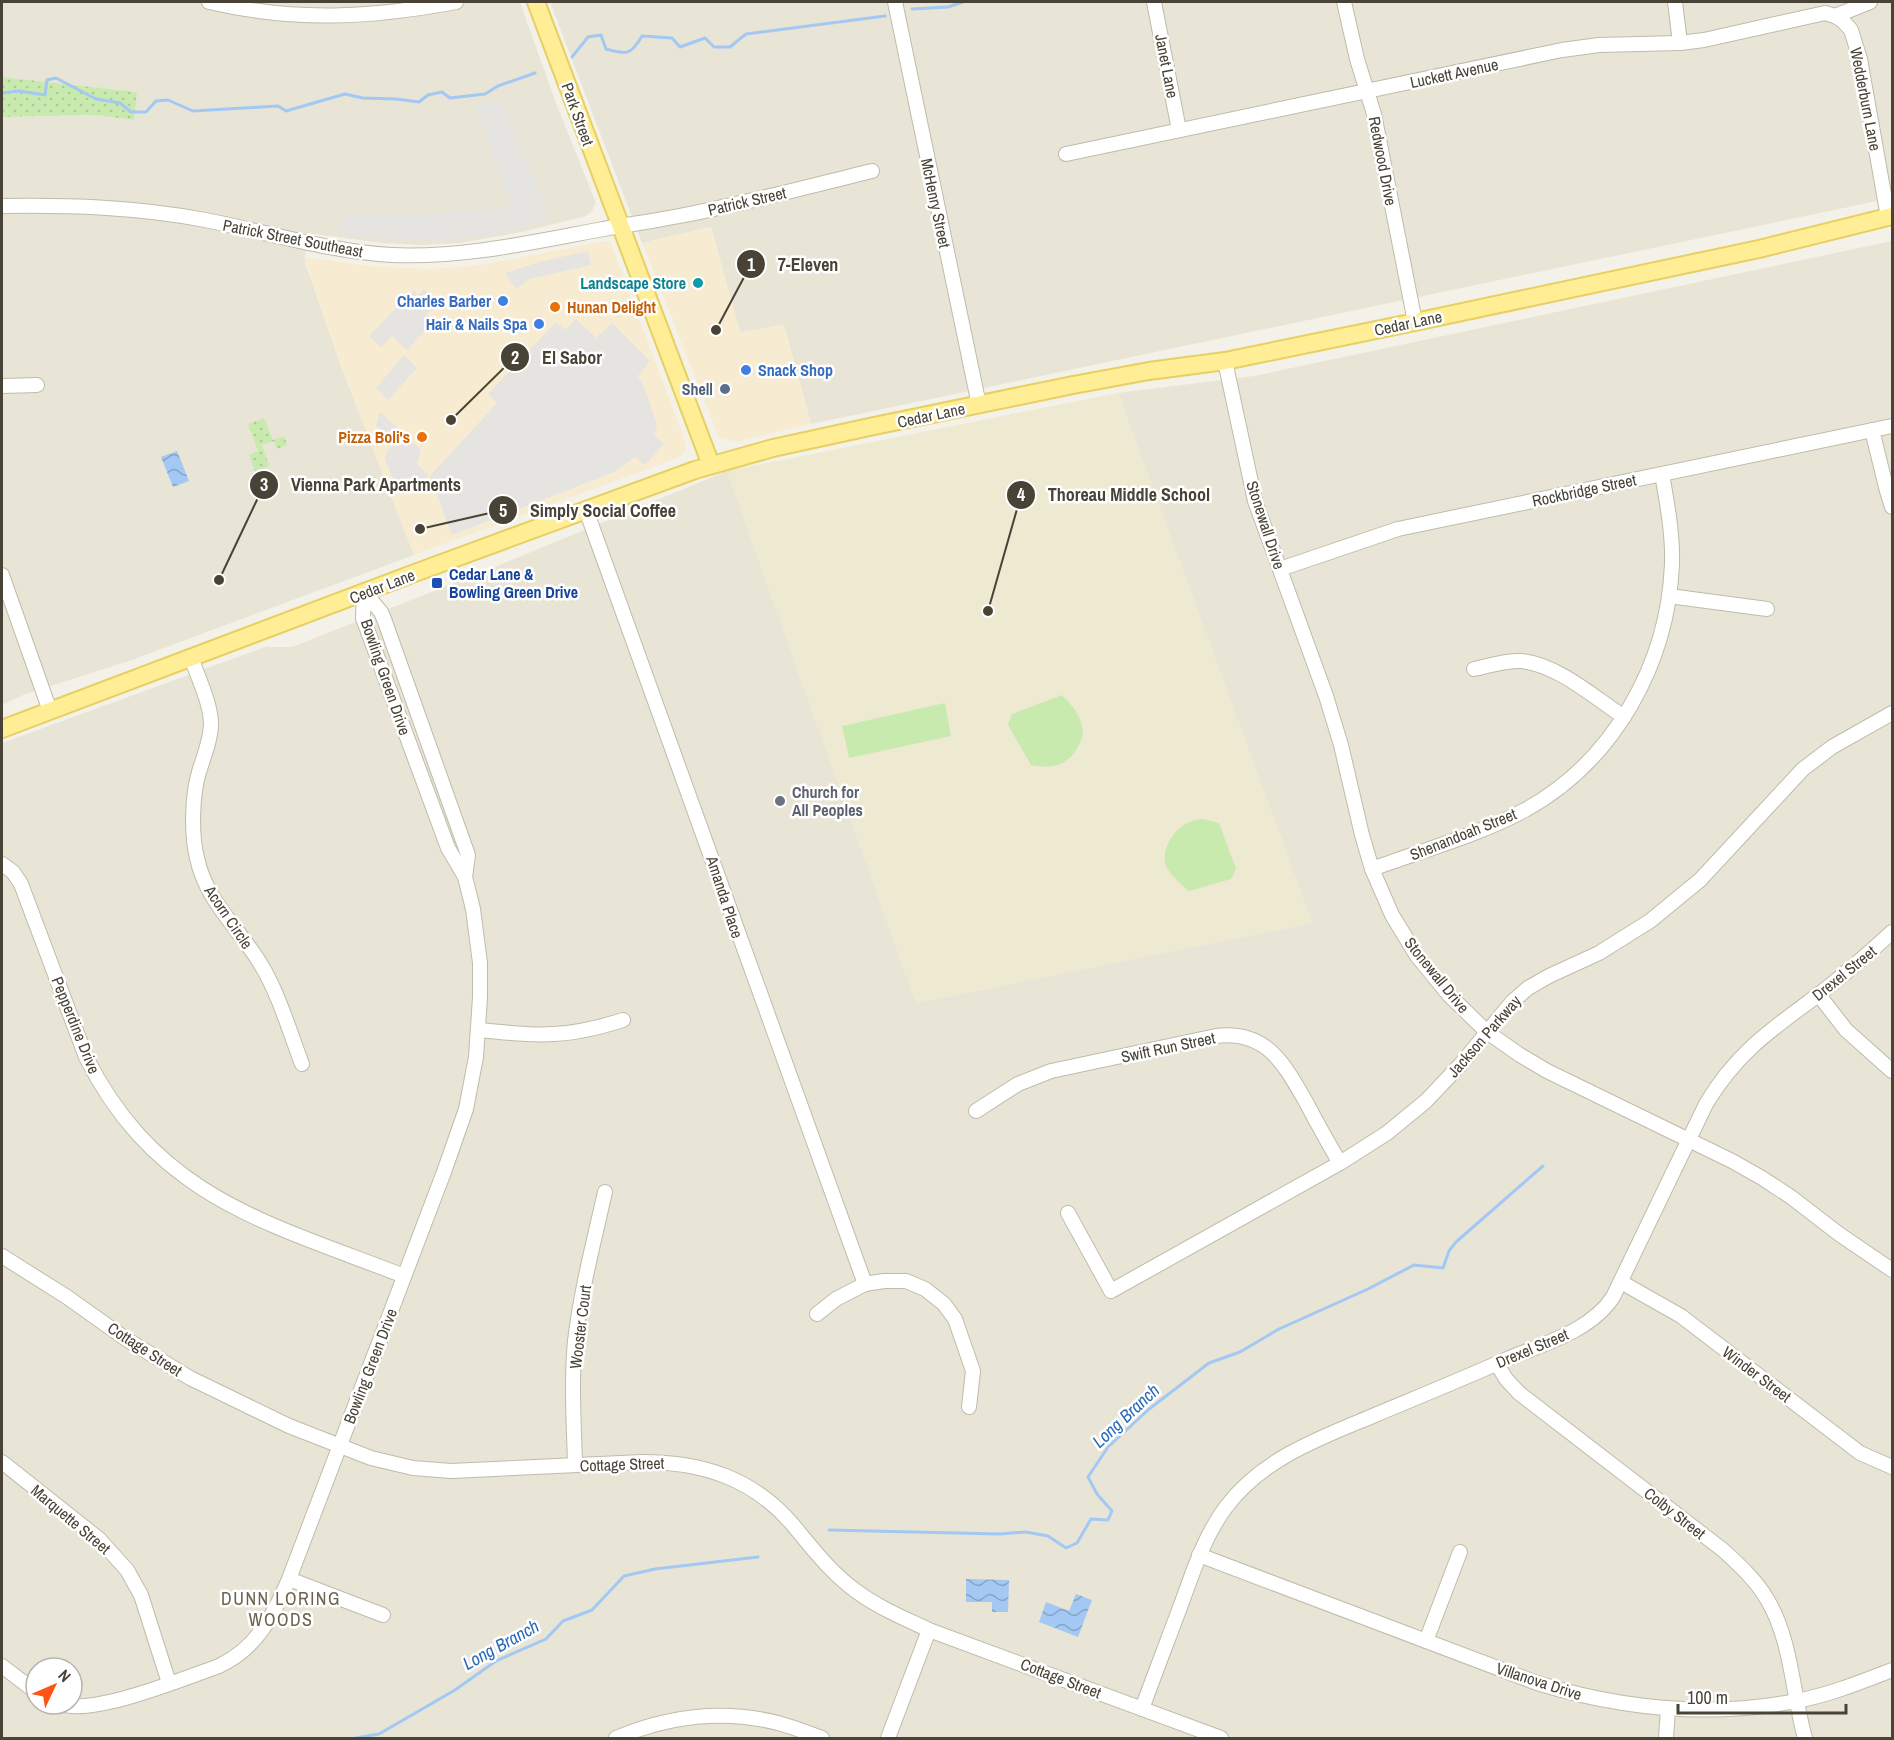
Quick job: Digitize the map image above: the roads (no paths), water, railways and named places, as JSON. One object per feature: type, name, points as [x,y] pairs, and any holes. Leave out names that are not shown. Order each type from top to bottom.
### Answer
[{"type":"main road","name":"Park Street","points":[[536,2],[711,465]]},
{"type":"main road","name":"Cedar Lane","points":[[2,729],[585,510],[711,465],[773,448],[1108,379],[1225,361],[1415,322],[1760,249],[1890,216]]},
{"type":"street","points":[[209,2],[315,16],[380,14],[456,2]]},
{"type":"street","name":"McHenry Street","points":[[895,2],[979,405]]},
{"type":"street","name":"Janet Lane","points":[[1154,2],[1179,130]]},
{"type":"street","name":"Redwood Drive","points":[[1344,2],[1357,59],[1374,114],[1415,322]]},
{"type":"street","points":[[1675,2],[1680,43]]},
{"type":"street","name":"Luckett Avenue","points":[[1066,154],[1366,90],[1392,87],[1459,71],[1599,45],[1680,43],[1704,40],[1825,13],[1839,18],[1870,2]]},
{"type":"street","name":"Wedderburn Lane","points":[[1839,18],[1851,30],[1860,59],[1890,216]]},
{"type":"street","name":"Patrick Street","points":[[620,226],[719,208],[872,171]]},
{"type":"street","name":"Patrick Street Southeast","points":[[2,206],[110,207],[234,226],[324,247],[356,252],[416,256],[496,249],[620,226]]},
{"type":"street","name":"Stonewall Drive","points":[[1225,361],[1255,501],[1326,696],[1341,745],[1372,869],[1392,915],[1417,956],[1449,995],[1487,1032],[1520,1055],[1547,1071],[1762,1178],[1893,1270]]},
{"type":"street","points":[[2,386],[37,385]]},
{"type":"street","name":"Rockbridge Street","points":[[1280,569],[1398,529],[1893,426]]},
{"type":"street","points":[[1872,430],[1893,507]]},
{"type":"street","name":"Shenandoah Street","points":[[1372,869],[1492,825],[1525,810],[1573,776],[1602,747],[1624,717],[1642,686],[1665,621],[1672,562],[1670,519],[1662,474]]},
{"type":"street","name":"Amanda Place","points":[[585,510],[865,1284]]},
{"type":"street","points":[[2,575],[50,711]]},
{"type":"street","name":"Bowling Green Drive","points":[[84,1706],[89,1707],[169,1683],[233,1660],[248,1648],[271,1619],[289,1579],[466,1109],[479,1030],[480,963],[473,909],[465,877],[448,848],[363,618],[364,592]]},
{"type":"street","name":"Bowling Green Drive","points":[[364,592],[384,619],[443,782],[468,855],[465,877]]},
{"type":"street","points":[[1669,596],[1767,609]]},
{"type":"street","name":"Acorn Circle","points":[[191,657],[211,722],[196,787],[193,826],[197,858],[209,891],[222,913],[258,959],[268,977],[302,1064]]},
{"type":"street","points":[[1474,669],[1520,661],[1541,665],[1624,717]]},
{"type":"street","name":"Jackson Parkway","points":[[1068,1213],[1111,1291],[1340,1163],[1387,1132],[1426,1101],[1461,1064],[1512,1002],[1528,987],[1623,939],[1677,901],[1721,859],[1803,770],[1832,747],[1893,713]]},
{"type":"street","name":"Pepperdine Drive","points":[[2,864],[13,872],[21,884],[86,1057],[98,1080],[131,1127],[156,1153],[184,1177],[215,1198],[251,1217],[404,1276]]},
{"type":"street","name":"Drexel Street","points":[[1143,1709],[1207,1537],[1225,1508],[1253,1478],[1275,1461],[1308,1443],[1497,1364],[1592,1321],[1606,1309],[1621,1282],[1714,1091],[1737,1060],[1770,1030],[1893,932]]},
{"type":"street","points":[[1818,994],[1846,1030],[1893,1071]]},
{"type":"street","points":[[479,1030],[531,1035],[555,1034],[592,1029],[623,1020]]},
{"type":"street","name":"Swift Run Street","points":[[976,1111],[1018,1084],[1052,1071],[1216,1036],[1235,1035],[1258,1042],[1275,1054],[1288,1071],[1340,1163]]},
{"type":"street","name":"Wooster Court","points":[[575,1465],[573,1388],[575,1341],[584,1287],[605,1192]]},
{"type":"street","name":"Cottage Street","points":[[2,1256],[67,1297],[126,1339],[190,1378],[268,1416],[339,1446],[394,1464],[451,1471],[672,1462],[702,1467],[732,1478],[757,1492],[771,1504],[823,1562],[856,1591],[887,1610],[929,1630],[1221,1738]]},
{"type":"street","points":[[817,1314],[836,1299],[865,1284],[906,1281],[925,1289],[944,1304],[955,1319],[973,1371],[969,1407]]},
{"type":"street","name":"Winder Street","points":[[1621,1282],[1681,1316],[1860,1453],[1893,1467]]},
{"type":"street","name":"Colby Street","points":[[1497,1364],[1506,1379],[1519,1393],[1723,1550],[1747,1573],[1766,1597],[1782,1631],[1805,1738]]},
{"type":"street","name":"Marquette Street","points":[[2,1462],[99,1539],[122,1564],[141,1595],[169,1683]]},
{"type":"street","points":[[1426,1641],[1460,1552]]},
{"type":"street","name":"Villanova Drive","points":[[1199,1556],[1537,1683],[1569,1693],[1639,1706],[1668,1709],[1730,1709],[1797,1701],[1856,1684],[1893,1670]]},
{"type":"street","points":[[289,1579],[383,1615]]},
{"type":"street","points":[[888,1738],[929,1630]]},
{"type":"street","points":[[2,1666],[24,1683]]},
{"type":"street","points":[[1666,1738],[1668,1709]]},
{"type":"street","points":[[616,1738],[656,1723],[704,1715],[728,1715],[780,1724],[822,1738]]},
{"type":"water","points":[[177,451],[189,481],[173,487],[161,457]]},
{"type":"water","points":[[966,1579],[1009,1580],[1008,1612],[992,1612],[992,1602],[966,1602]]},
{"type":"water","points":[[1076,1594],[1092,1600],[1078,1637],[1039,1622],[1046,1602],[1069,1611]]},
{"type":"waterway","points":[[912,9],[948,7],[963,2]]},
{"type":"waterway","points":[[572,57],[588,37],[601,35],[606,49],[624,53],[635,47],[642,36],[672,38],[680,47],[705,38],[714,47],[730,47],[746,34],[885,16]]},
{"type":"waterway","points":[[2,93],[19,91],[45,95],[47,80],[56,78],[96,99],[120,103],[131,112],[146,112],[156,101],[168,100],[193,111],[278,106],[286,111],[345,94],[363,98],[419,102],[428,95],[442,92],[450,98],[485,94],[498,86],[535,73]]},
{"type":"waterway","name":"Long Branch","points":[[829,1530],[999,1534],[1026,1532],[1048,1536],[1066,1548],[1077,1543],[1091,1519],[1108,1520],[1112,1511],[1097,1494],[1088,1477],[1108,1447],[1148,1410],[1209,1363],[1240,1352],[1279,1329],[1368,1289],[1414,1265],[1443,1268],[1449,1251],[1456,1242],[1543,1166]]},
{"type":"waterway","name":"Long Branch","points":[[356,1738],[379,1734],[455,1690],[496,1661],[546,1639],[563,1621],[592,1610],[624,1576],[655,1569],[758,1557]]},
{"type":"place","name":"Landscape Store","points":[[698,283]]},
{"type":"place","name":"Charles Barber","points":[[503,301]]},
{"type":"place","name":"Hunan Delight","points":[[555,307]]},
{"type":"place","name":"Hair & Nails Spa","points":[[539,324]]},
{"type":"place","name":"7-Eleven","points":[[716,330]]},
{"type":"place","name":"Snack Shop","points":[[746,370]]},
{"type":"place","name":"Shell","points":[[725,389]]},
{"type":"place","name":"El Sabor","points":[[451,420]]},
{"type":"place","name":"Pizza Boli's","points":[[422,437]]},
{"type":"place","name":"Simply Social Coffee","points":[[420,529]]},
{"type":"place","name":"Vienna Park Apartments","points":[[219,580]]},
{"type":"place","name":"Cedar Lane & Bowling Green Drive","points":[[437,583]]},
{"type":"place","name":"Thoreau Middle School","points":[[988,611]]},
{"type":"place","name":"Church for All Peoples","points":[[780,801]]},
{"type":"district","name":"DUNN LORING WOODS","points":[[281,1609]]}]
